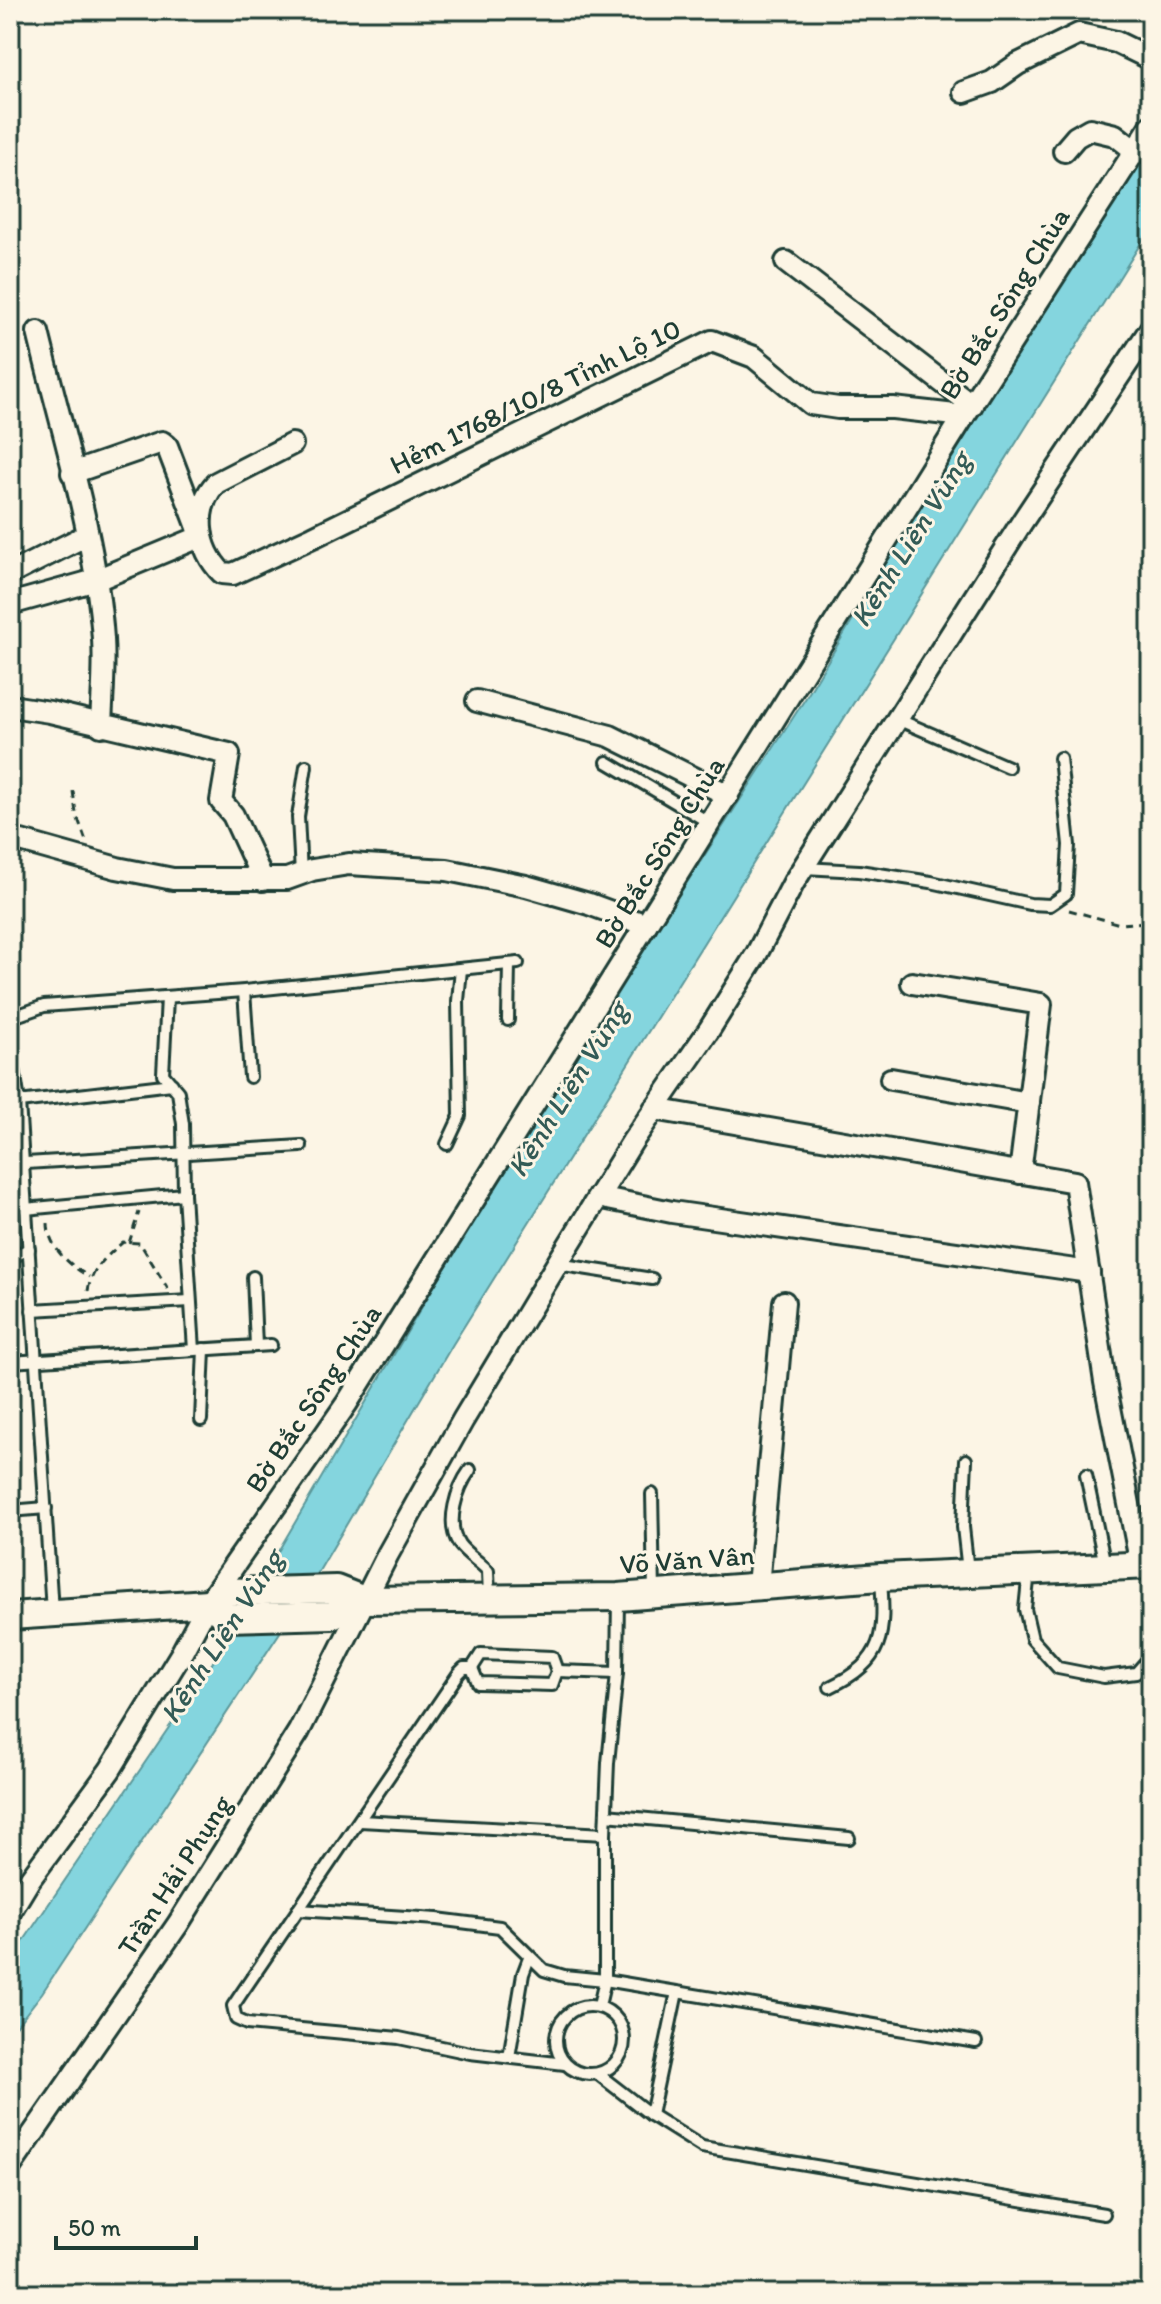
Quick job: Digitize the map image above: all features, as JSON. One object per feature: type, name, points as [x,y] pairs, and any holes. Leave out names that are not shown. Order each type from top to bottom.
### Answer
[{"type":"street","points":[[964,92],[992,82],[1018,64],[1079,34],[1116,42],[1151,59]]},
{"type":"street","name":"Bờ Bắc Sông Chùa","points":[[10,1912],[30,1879],[110,1770],[181,1654],[221,1604],[968,411],[1151,126]]},
{"type":"street","points":[[1064,151],[1076,137],[1090,129],[1115,135],[1134,150]]},
{"type":"street","points":[[786,262],[968,411]]},
{"type":"street","name":"Trần Hải Phụng","points":[[10,2167],[178,1924],[283,1757],[364,1600],[463,1420],[557,1264],[654,1109],[709,1030],[760,948],[804,868],[1022,522],[1151,328]]},
{"type":"street","points":[[38,332],[96,580],[104,656],[101,726]]},
{"type":"street","name":"Hẻm 1768/10/8 Tỉnh Lộ 10","points":[[200,534],[216,567],[222,573],[233,574],[712,341],[754,357],[811,404],[838,408],[968,411]]},
{"type":"street","points":[[72,473],[162,442],[167,446],[200,534]]},
{"type":"street","points":[[200,534],[204,501],[216,483],[292,444]]},
{"type":"street","points":[[10,604],[96,580],[200,534]]},
{"type":"street","points":[[10,574],[87,535]]},
{"type":"street","points":[[477,701],[610,736],[728,795]]},
{"type":"street","points":[[10,706],[138,731],[229,754],[221,801],[233,815],[263,880]]},
{"type":"street","points":[[21,841],[173,879],[287,879],[349,864],[447,870],[526,886],[646,925]]},
{"type":"street","points":[[912,983],[1041,1004],[1020,1173]]},
{"type":"street","points":[[891,1079],[1029,1103]]},
{"type":"street","points":[[654,1109],[1075,1182],[1105,1382],[1146,1565]]},
{"type":"street","points":[[598,1197],[672,1212],[1089,1272]]},
{"type":"street","points":[[758,1586],[784,1302]]},
{"type":"street","name":"Võ Văn Vân","points":[[221,1604],[336,1589],[364,1600],[618,1597],[881,1577],[1146,1565]]},
{"type":"street","points":[[10,1616],[221,1604],[332,1615],[364,1600]]},
{"type":"lane","points":[[897,719],[1008,767]]},
{"type":"lane","points":[[804,868],[859,871],[931,882],[1030,904],[1050,905],[1066,894],[1069,845],[1060,758]]},
{"type":"lane","points":[[607,762],[710,823]]},
{"type":"lane","points":[[301,874],[298,817],[306,766]]},
{"type":"lane","points":[[10,1018],[44,1006],[244,991],[513,963],[508,1020]]},
{"type":"lane","points":[[447,1144],[460,1116],[458,1001],[461,969]]},
{"type":"lane","points":[[244,991],[250,1077]]},
{"type":"lane","points":[[167,998],[163,1074],[178,1092],[183,1124],[190,1301],[199,1349],[201,1420]]},
{"type":"lane","points":[[10,1043],[19,1102],[52,1613]]},
{"type":"lane","points":[[19,1102],[172,1084]]},
{"type":"lane","points":[[10,1164],[301,1146]]},
{"type":"lane","points":[[25,1209],[184,1194]]},
{"type":"lane","points":[[10,1258],[29,1249]]},
{"type":"lane","points":[[557,1264],[652,1279]]},
{"type":"lane","points":[[253,1277],[256,1346]]},
{"type":"lane","points":[[32,1310],[190,1301]]},
{"type":"lane","points":[[10,1362],[271,1345]]},
{"type":"lane","points":[[966,1460],[963,1527],[968,1573]]},
{"type":"lane","points":[[470,1470],[460,1484],[453,1520],[459,1544],[488,1571],[489,1597]]},
{"type":"lane","points":[[1086,1475],[1106,1567]]},
{"type":"lane","points":[[652,1494],[654,1594]]},
{"type":"lane","points":[[10,1511],[46,1508]]},
{"type":"lane","points":[[1029,1570],[1025,1609],[1032,1639],[1058,1668],[1104,1677],[1136,1673],[1151,1656]]},
{"type":"lane","points":[[830,1687],[855,1674],[880,1641],[884,1620],[881,1577]]},
{"type":"lane","points":[[599,2006],[605,1980],[605,1834],[617,1673],[618,1597]]},
{"type":"lane","points":[[481,1654],[552,1657],[557,1671],[552,1685],[478,1683],[472,1668],[481,1654]]},
{"type":"lane","points":[[472,1668],[464,1668],[459,1673],[233,2006],[236,2019],[247,2024],[399,2038],[470,2053],[565,2064],[580,2073],[598,2074],[614,2065],[623,2049],[623,2032],[614,2016],[599,2006],[581,2006],[565,2015],[556,2030],[556,2048],[565,2064]]},
{"type":"lane","points":[[557,1671],[617,1673]]},
{"type":"lane","points":[[606,1815],[849,1838]]},
{"type":"lane","points":[[360,1821],[605,1834]]},
{"type":"lane","points":[[298,1910],[437,1919],[500,1927],[544,1970],[564,1976],[605,1980],[976,2042]]},
{"type":"lane","points":[[509,2057],[523,1974],[529,1958]]},
{"type":"lane","points":[[651,2115],[677,1992]]},
{"type":"lane","points":[[598,2074],[651,2115],[702,2147],[1104,2214]]},
{"type":"path","points":[[73,791],[76,813],[87,841],[87,850],[80,857]]},
{"type":"path","points":[[1050,905],[1120,924],[1147,922]]},
{"type":"path","points":[[129,1243],[139,1215],[140,1198]]},
{"type":"path","points":[[48,1207],[47,1229],[60,1256],[90,1278]]},
{"type":"path","points":[[86,1307],[90,1278],[105,1258],[123,1242],[140,1243],[153,1261],[172,1302]]},
{"type":"water","name":"Kênh Liên Vùng","points":[[1151,145],[1151,227],[453,1344],[306,1593],[42,1993],[10,2034],[10,1961],[210,1667],[509,1159],[807,696],[1024,332]]}]
